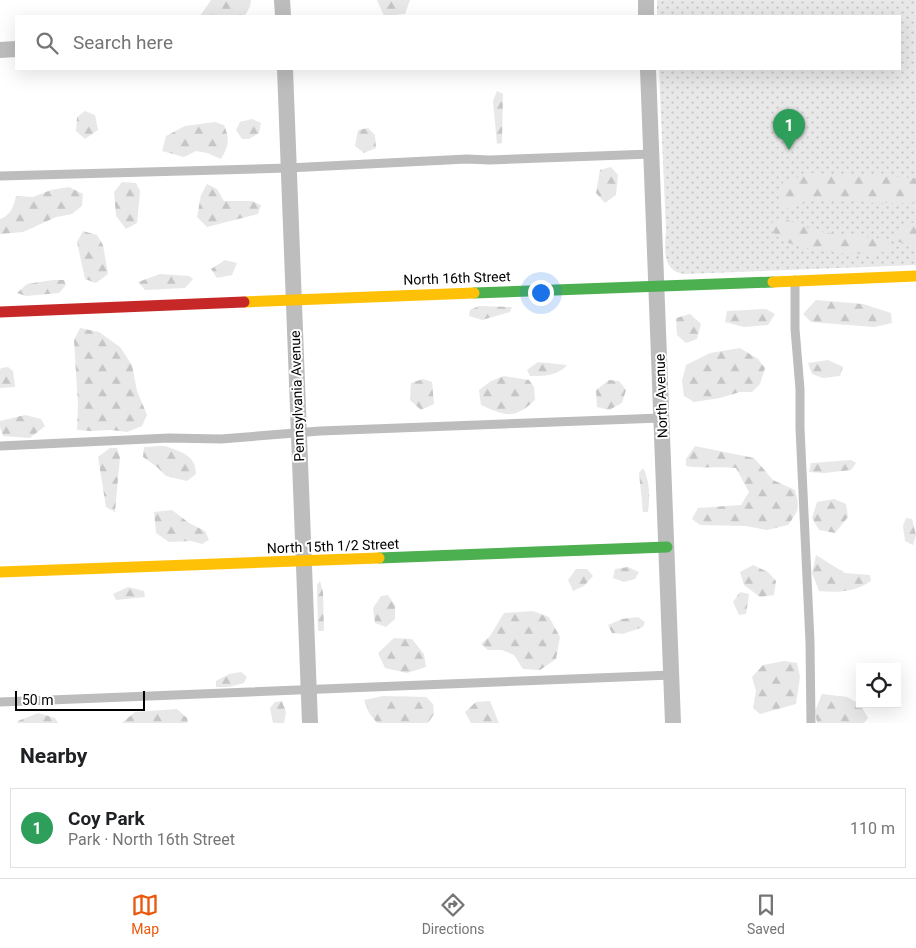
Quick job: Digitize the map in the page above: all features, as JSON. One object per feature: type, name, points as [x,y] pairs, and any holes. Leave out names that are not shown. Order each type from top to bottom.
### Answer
[{"type":"street","points":[[282,0],[283,15]]},
{"type":"street","points":[[646,0],[646,15]]},
{"type":"street","points":[[0,50],[15,49]]},
{"type":"street","name":"Pennsylvania Avenue","points":[[285,70],[310,723]]},
{"type":"street","name":"North Avenue","points":[[648,70],[674,723]]},
{"type":"street","name":"North 16th Street","points":[[0,312],[916,276]]},
{"type":"street","name":"North 15th 1/2 Street","points":[[0,572],[666,547]]},
{"type":"lane","points":[[0,176],[288,168],[467,159],[498,160],[651,154]]},
{"type":"lane","points":[[795,280],[810,642],[811,723]]},
{"type":"lane","points":[[0,446],[169,438],[221,439],[298,433],[662,418]]},
{"type":"lane","points":[[0,702],[672,675]]},
{"type":"green space","points":[[211,0],[251,0],[246,15],[201,15]]},
{"type":"green space","points":[[377,0],[410,0],[405,14],[384,15]]},
{"type":"green space","points":[[657,0],[916,0],[916,265],[684,274],[671,268],[665,251],[666,230],[659,70],[901,70],[901,15],[657,15]]},
{"type":"green space","points":[[497,91],[503,94],[502,143],[497,144],[493,101]]},
{"type":"green space","points":[[85,111],[95,115],[98,130],[85,139],[76,131],[77,117]]},
{"type":"green space","points":[[252,119],[261,123],[259,133],[249,139],[242,139],[236,130],[240,122]]},
{"type":"green space","points":[[215,122],[224,125],[228,139],[226,150],[221,159],[196,151],[184,157],[162,151],[166,136],[185,126]]},
{"type":"green space","points":[[368,128],[375,135],[376,148],[364,153],[355,146],[358,130]]},
{"type":"green space","points":[[611,167],[618,175],[616,195],[605,203],[596,193],[600,170]]},
{"type":"green space","points":[[812,173],[916,178],[916,203],[875,203],[839,199],[812,200],[790,209],[779,205],[783,182]]},
{"type":"green space","points":[[122,182],[136,183],[140,191],[137,223],[126,229],[116,216],[114,192]]},
{"type":"green space","points":[[207,184],[217,189],[224,201],[252,201],[261,205],[258,214],[207,227],[197,217],[201,195]]},
{"type":"green space","points":[[69,187],[83,194],[82,206],[72,214],[56,217],[23,232],[0,234],[0,219],[11,210],[16,196],[33,197],[51,190]]},
{"type":"green space","points":[[780,217],[826,233],[884,239],[894,246],[880,253],[857,254],[824,251],[794,245],[782,240],[773,230],[772,223]]},
{"type":"green space","points":[[916,222],[916,244],[898,242],[894,235]]},
{"type":"green space","points":[[83,231],[97,235],[103,245],[108,274],[96,283],[85,279],[77,242]]},
{"type":"green space","points":[[225,260],[237,263],[232,275],[217,278],[211,269]]},
{"type":"green space","points":[[160,274],[189,276],[193,279],[185,288],[145,290],[138,282]]},
{"type":"green space","points":[[64,280],[66,285],[59,293],[26,296],[17,293],[27,284]]},
{"type":"green space","points":[[816,300],[863,304],[891,313],[892,323],[874,327],[811,322],[803,314]]},
{"type":"green space","points":[[479,306],[512,307],[510,312],[482,320],[469,316],[470,310]]},
{"type":"green space","points":[[766,309],[775,314],[768,325],[744,327],[725,322],[727,311]]},
{"type":"green space","points":[[690,314],[701,324],[697,339],[686,343],[677,335],[676,318]]},
{"type":"green space","points":[[80,328],[99,332],[120,347],[132,365],[137,391],[147,415],[142,426],[127,432],[77,430],[78,405],[74,340]]},
{"type":"green space","points":[[740,348],[758,359],[765,368],[760,384],[752,392],[740,392],[720,398],[694,402],[684,396],[682,381],[686,365],[710,353]]},
{"type":"green space","points":[[828,360],[843,367],[840,376],[823,378],[812,374],[808,363]]},
{"type":"green space","points":[[538,362],[567,365],[555,373],[530,376],[527,370]]},
{"type":"green space","points":[[8,367],[13,371],[15,387],[0,388],[0,370],[1,368]]},
{"type":"green space","points":[[504,376],[529,380],[534,387],[535,400],[521,411],[510,414],[497,412],[481,405],[479,390],[491,381]]},
{"type":"green space","points":[[423,379],[432,382],[434,404],[421,410],[410,400],[411,383]]},
{"type":"green space","points":[[609,380],[619,381],[626,390],[622,403],[609,410],[597,407],[596,390]]},
{"type":"green space","points":[[25,415],[41,419],[45,426],[30,438],[3,436],[0,421]]},
{"type":"green space","points":[[165,446],[187,455],[193,462],[196,474],[187,481],[166,476],[143,457],[144,447]]},
{"type":"green space","points":[[695,446],[754,458],[773,480],[795,490],[798,509],[788,525],[767,530],[746,526],[700,525],[692,519],[698,508],[741,505],[749,492],[736,468],[686,466],[686,459]]},
{"type":"green space","points":[[110,448],[117,448],[120,457],[115,512],[106,507],[98,457]]},
{"type":"green space","points":[[851,460],[856,463],[851,470],[824,473],[809,472],[811,463]]},
{"type":"green space","points":[[643,468],[649,489],[648,512],[643,512],[639,473]]},
{"type":"green space","points":[[834,499],[846,504],[848,517],[835,533],[819,530],[812,518],[817,502]]},
{"type":"green space","points":[[172,510],[189,523],[205,531],[209,540],[202,544],[191,541],[169,542],[156,533],[154,512]]},
{"type":"green space","points":[[906,518],[912,519],[916,535],[913,545],[905,541],[903,526]]},
{"type":"green space","points":[[816,555],[845,573],[870,575],[871,581],[846,591],[819,591],[812,573]]},
{"type":"green space","points":[[753,565],[768,572],[776,581],[774,595],[760,597],[744,585],[740,572]]},
{"type":"green space","points":[[628,567],[639,572],[635,579],[624,582],[613,578],[615,569]]},
{"type":"green space","points":[[576,569],[587,569],[593,576],[584,586],[573,591],[568,580]]},
{"type":"green space","points":[[320,581],[323,592],[324,631],[318,631],[317,585]]},
{"type":"green space","points":[[128,587],[144,591],[145,597],[116,600],[113,594]]},
{"type":"green space","points":[[740,592],[749,594],[746,614],[739,615],[733,602]]},
{"type":"green space","points":[[388,595],[395,605],[395,619],[386,627],[375,623],[373,608],[381,596]]},
{"type":"green space","points":[[533,611],[549,617],[560,637],[556,659],[540,670],[523,669],[514,655],[502,650],[488,650],[481,644],[490,636],[504,613]]},
{"type":"green space","points":[[638,617],[645,622],[643,627],[623,634],[612,633],[608,625],[622,619]]},
{"type":"green space","points":[[394,638],[412,639],[424,654],[426,667],[407,673],[385,668],[378,653]]},
{"type":"green space","points":[[784,661],[797,663],[800,677],[796,704],[760,714],[753,708],[756,691],[752,677],[763,665]]},
{"type":"green space","points":[[241,672],[247,677],[244,683],[229,687],[216,687],[216,681],[229,674]]},
{"type":"green space","points":[[822,694],[847,697],[856,702],[856,708],[862,708],[868,718],[864,723],[817,723],[815,711]]},
{"type":"green space","points":[[383,696],[426,697],[433,704],[434,714],[428,723],[377,723],[369,713],[364,700]]},
{"type":"green space","points":[[282,701],[286,712],[284,723],[273,723],[270,708],[275,702]]},
{"type":"green space","points":[[490,701],[499,723],[471,723],[465,712],[476,702]]},
{"type":"green space","points":[[177,709],[187,718],[188,723],[122,723],[135,712]]},
{"type":"green space","points":[[38,713],[55,718],[58,723],[17,723],[18,721]]},
{"type":"traffic: fast","points":[[474,293],[773,282]]},
{"type":"traffic: fast","points":[[379,558],[667,547]]},
{"type":"traffic: slow","points":[[773,282],[916,276]]},
{"type":"traffic: slow","points":[[244,302],[474,293]]},
{"type":"traffic: slow","points":[[0,572],[379,558]]},
{"type":"traffic: jam","points":[[0,312],[244,302]]},
{"type":"place","name":"Coy Park","points":[[789,150]]}]
